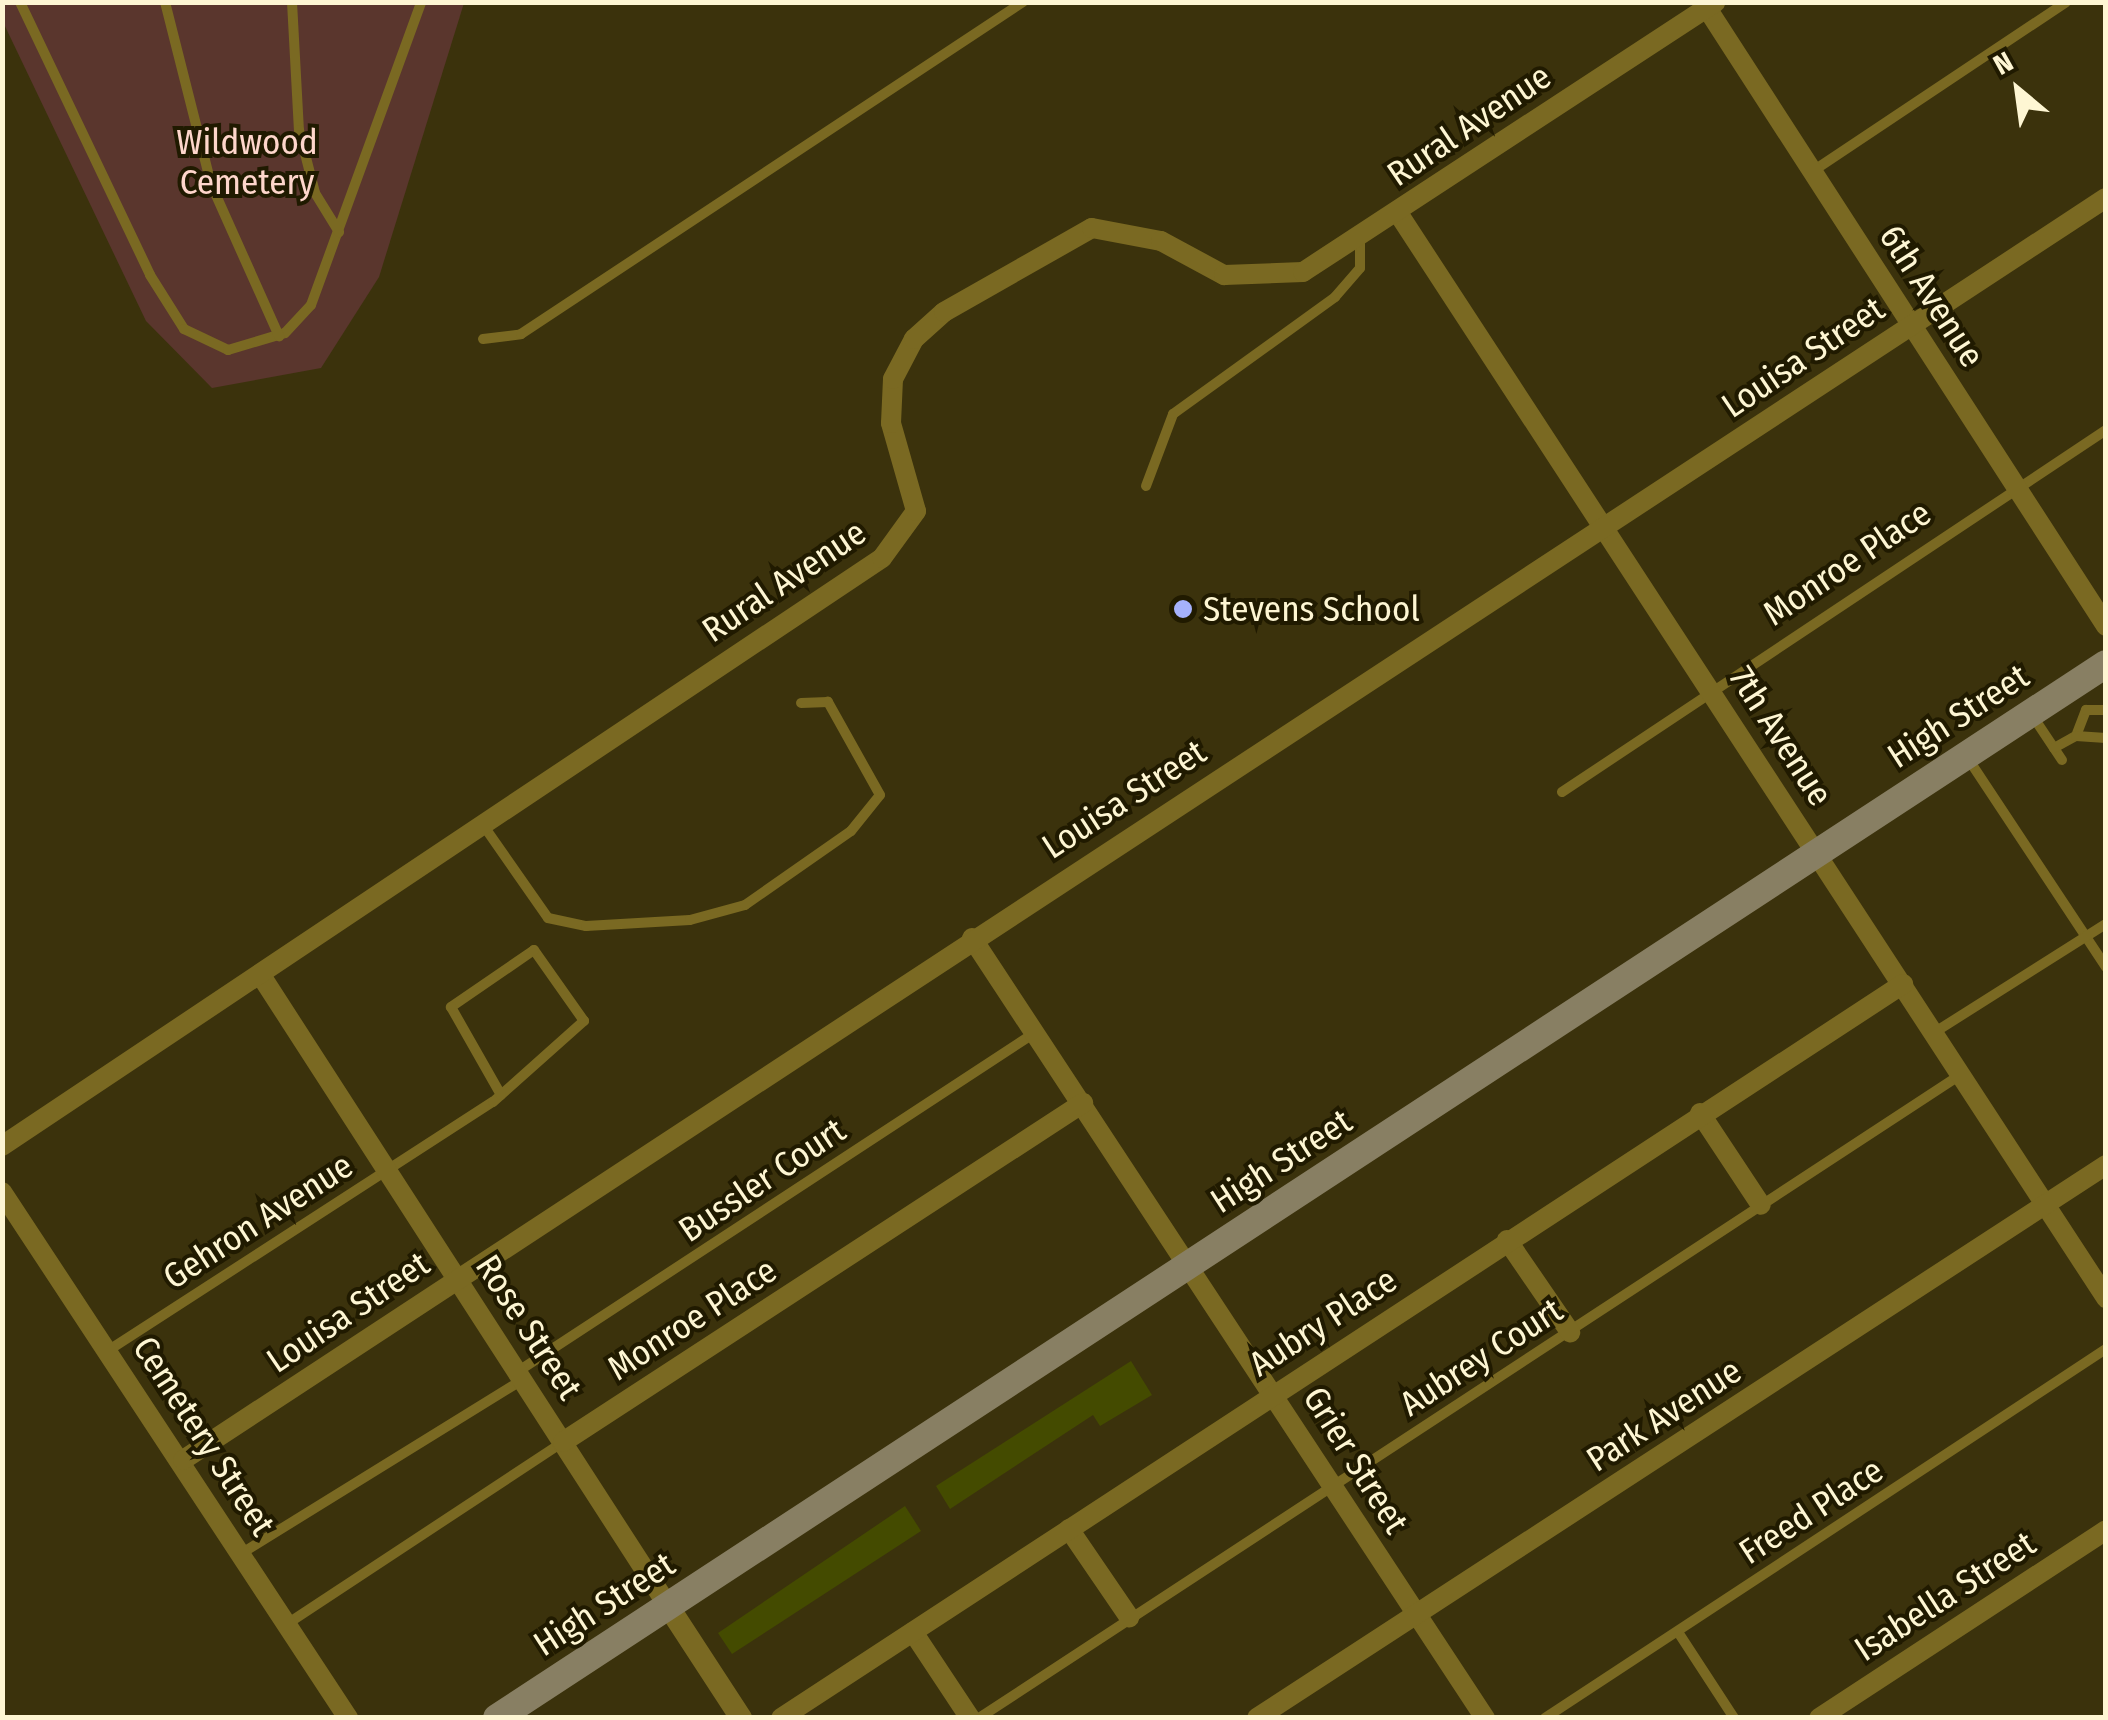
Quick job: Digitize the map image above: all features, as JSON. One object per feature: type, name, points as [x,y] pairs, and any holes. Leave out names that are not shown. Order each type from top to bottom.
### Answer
[{"type":"main road","name":"High Street","points":[[497,1718],[2106,664]]},
{"type":"street","name":"6th Avenue","points":[[1709,4],[2106,626]]},
{"type":"street","name":"Rural Avenue","points":[[2,1146],[906,535],[916,494],[890,402],[900,361],[922,330],[1007,270],[1092,228],[1142,234],[1224,275],[1272,280],[1360,238],[1709,4]]},
{"type":"street","name":"Louisa Street","points":[[182,1460],[972,938],[2106,198]]},
{"type":"street","name":"7th Avenue","points":[[1398,212],[2106,1298]]},
{"type":"street","name":"Grier Street","points":[[972,938],[1192,1265],[1485,1718]]},
{"type":"street","name":"Rose Street","points":[[260,974],[740,1718]]},
{"type":"street","name":"Aubry Place","points":[[781,1718],[1700,1113],[1903,984]]},
{"type":"street","name":"Monroe Place","points":[[562,1442],[1084,1103]]},
{"type":"street","points":[[1700,1113],[1761,1205]]},
{"type":"street","name":"Park Avenue","points":[[1257,1718],[2106,1165]]},
{"type":"street","name":"Cemetery Street","points":[[2,1192],[182,1460],[348,1718]]},
{"type":"street","points":[[1508,1240],[1567,1327]]},
{"type":"street","points":[[1069,1528],[1130,1617]]},
{"type":"street","name":"Isabella Street","points":[[1819,1718],[2106,1530]]},
{"type":"street","points":[[912,1632],[970,1718]]},
{"type":"lane","points":[[20,2],[184,329],[228,350],[279,336],[311,304],[420,2]]},
{"type":"lane","points":[[166,2],[211,184],[279,336]]},
{"type":"lane","points":[[292,2],[299,130],[315,193],[339,232]]},
{"type":"lane","points":[[482,339],[521,334],[1023,2]]},
{"type":"lane","points":[[1813,171],[2066,2]]},
{"type":"lane","points":[[1146,486],[1173,414],[1335,297],[1360,268],[1360,238]]},
{"type":"lane","name":"Monroe Place","points":[[1562,792],[2106,430]]},
{"type":"lane","points":[[2080,680],[2100,710]]},
{"type":"lane","points":[[481,822],[548,918],[656,922],[745,905],[851,831],[880,795],[828,702],[801,703]]},
{"type":"lane","points":[[2076,736],[2086,710],[2100,710]]},
{"type":"lane","points":[[2031,713],[2062,760]]},
{"type":"lane","points":[[2054,748],[2076,736],[2106,738]]},
{"type":"lane","points":[[1967,756],[2106,968]]},
{"type":"lane","points":[[1935,1032],[2106,924]]},
{"type":"lane","name":"Gehron Avenue","points":[[109,1350],[501,1095],[584,1021],[534,950],[451,1007],[501,1095]]},
{"type":"lane","name":"Bussler Court","points":[[242,1554],[520,1376],[1037,1032]]},
{"type":"lane","name":"Aubrey Court","points":[[979,1718],[1334,1487],[1567,1327],[1962,1074]]},
{"type":"lane","name":"Freed Place","points":[[1545,1718],[2106,1349]]},
{"type":"lane","name":"Monroe Place","points":[[287,1624],[562,1442]]},
{"type":"lane","points":[[1678,1632],[1734,1718]]},
{"type":"green space","name":"Wildwood Cemetery","points":[[3,2],[464,3],[379,277],[321,368],[212,388],[146,321],[3,22]]},
{"type":"building","points":[[1131,1361],[1152,1395],[1100,1426],[1093,1415],[950,1509],[936,1486]]},
{"type":"building","points":[[905,1506],[921,1531],[732,1654],[718,1633]]},
{"type":"place","name":"Stevens School","points":[[1183,609]]}]
